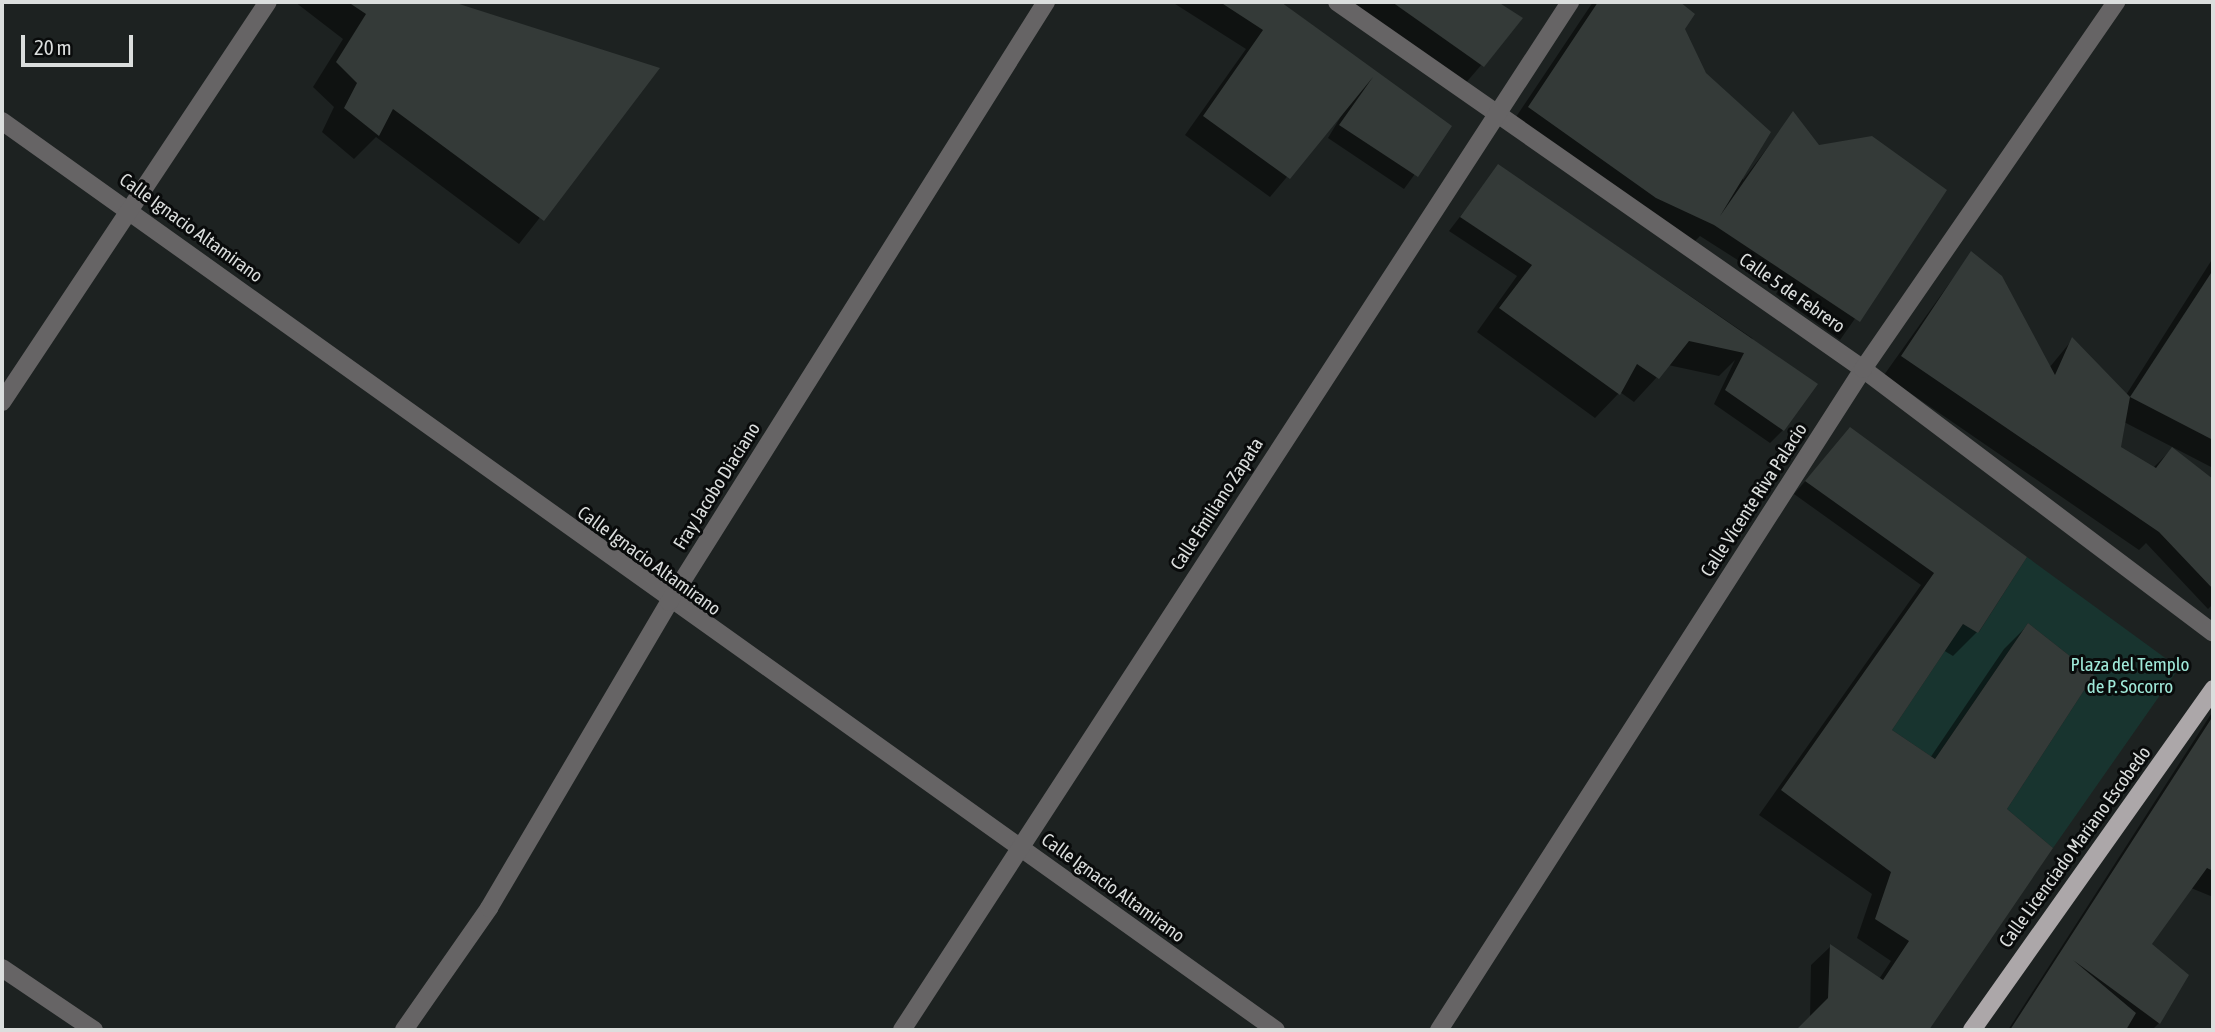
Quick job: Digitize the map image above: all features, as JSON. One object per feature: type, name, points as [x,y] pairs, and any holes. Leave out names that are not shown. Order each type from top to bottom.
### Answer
[{"type":"main road","name":"Calle Licenciado Mariano Escobedo","points":[[1972,1030],[2213,690]]},
{"type":"street","points":[[2,402],[268,2]]},
{"type":"street","name":"Fray Jacobo Diaciano","points":[[404,1030],[489,908],[669,602],[1046,2]]},
{"type":"street","name":"Calle 5 de Febrero","points":[[1337,2],[1497,111],[1863,369],[2213,633]]},
{"type":"street","name":"Calle Emiliano Zapata","points":[[902,1030],[1570,2]]},
{"type":"street","name":"Calle Vicente Riva Palacio","points":[[1439,1030],[1863,369],[2116,2]]},
{"type":"street","name":"Calle Ignacio Altamirano","points":[[2,121],[130,209],[669,602],[1276,1030]]},
{"type":"street","points":[[2,968],[94,1030]]},
{"type":"green space","name":"Plaza del Templo de P. Socorro","points":[[2027,557],[2179,668],[2053,848],[2007,809],[2094,675],[2028,623],[1935,759],[1892,730],[1963,624],[1979,632]]},
{"type":"building","points":[[348,2],[453,2],[660,68],[544,221],[393,109],[379,136],[344,108],[357,83],[336,62],[366,14]]},
{"type":"building","points":[[1220,2],[1281,2],[1452,126],[1418,177],[1339,125],[1373,77],[1290,179],[1203,116],[1263,30]]},
{"type":"building","points":[[1392,2],[1498,2],[1523,18],[1484,67]]},
{"type":"building","points":[[1598,2],[1680,2],[1695,14],[1685,29],[1706,73],[1771,132],[1720,216],[1793,111],[1819,145],[1872,136],[1947,190],[1860,322],[1714,225],[1656,198],[1528,107]]},
{"type":"building","points":[[1498,164],[1818,384],[1784,431],[1725,390],[1744,353],[1689,341],[1659,379],[1637,364],[1620,395],[1499,308],[1532,265],[1460,217]]},
{"type":"building","points":[[1971,251],[2002,276],[2055,375],[2072,337],[2130,397],[2121,447],[2156,468],[2172,447],[2213,479],[2213,589],[2159,532],[1901,356]]},
{"type":"building","points":[[2213,270],[2213,440],[2130,397]]},
{"type":"building","points":[[1850,427],[2027,557],[1978,633],[1963,624],[1892,730],[1935,759],[2028,623],[2094,675],[2007,809],[2053,848],[1929,1030],[1796,1030],[1828,998],[1830,944],[1883,980],[1909,941],[1875,919],[1891,872],[1781,790],[1934,573],[1805,481]]},
{"type":"building","points":[[2213,716],[2213,871],[2207,868],[2152,944],[2189,975],[2160,1024],[2073,960],[2136,1013],[2126,1030],[2010,1030]]}]
